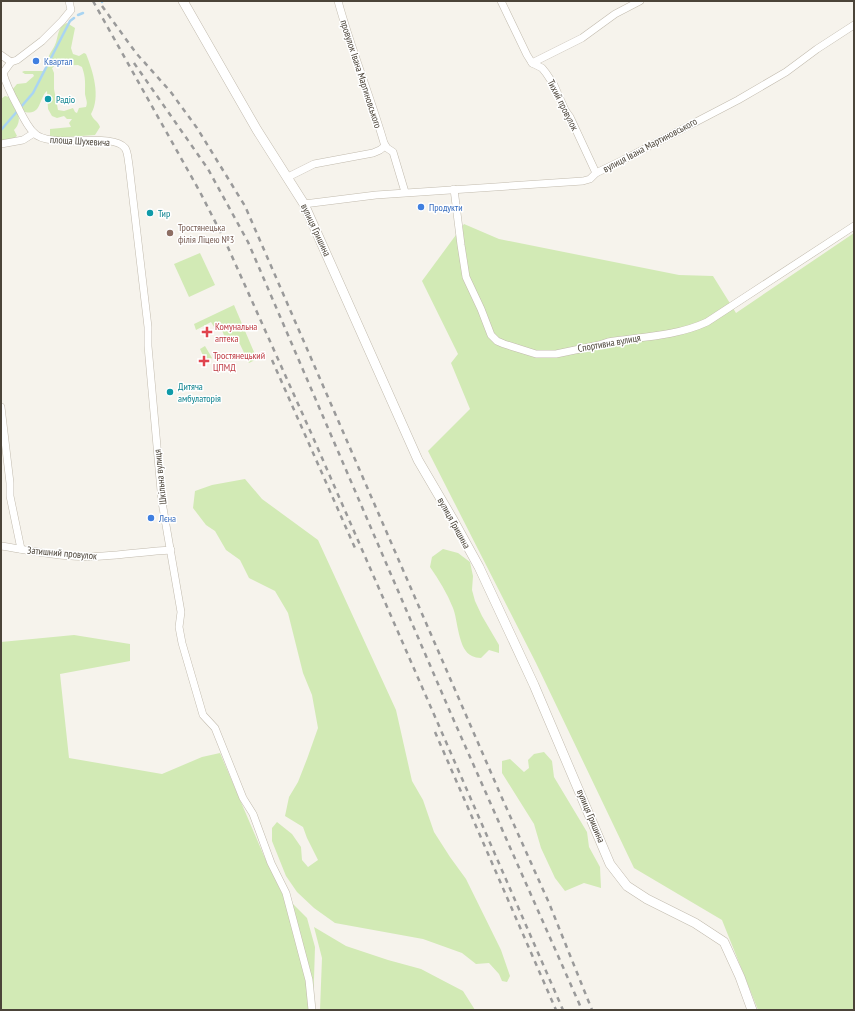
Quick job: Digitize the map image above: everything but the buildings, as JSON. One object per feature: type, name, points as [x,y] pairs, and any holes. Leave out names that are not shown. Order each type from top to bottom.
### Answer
[{"type":"street","points":[[1,144],[23,140],[34,133],[19,110],[2,73],[11,62],[17,60],[42,41],[62,22],[71,10],[69,1]]},
{"type":"street","name":"вулиця Гришина","points":[[183,1],[257,130],[304,204],[418,460],[452,518],[478,567],[534,685],[610,864],[626,886],[647,899],[695,923],[724,942],[740,977],[752,1010]]},
{"type":"street","name":"провулок Івана Мартиновського","points":[[338,1],[350,45],[374,109],[385,146],[393,152],[405,192]]},
{"type":"street","name":"Тихий провулок","points":[[501,1],[532,63],[542,68],[554,85],[596,173]]},
{"type":"street","points":[[532,63],[582,38],[615,14],[640,1]]},
{"type":"street","name":"вулиця Івана Мартиновського","points":[[304,204],[405,192],[583,181],[590,179],[596,173],[738,100],[786,72],[817,48],[854,25]]},
{"type":"street","points":[[1,55],[11,62]]},
{"type":"street","name":"площа Шухевича","points":[[34,133],[43,139],[110,142],[121,144],[126,149]]},
{"type":"street","points":[[288,177],[314,164],[373,153],[385,146]]},
{"type":"street","name":"Шкільна вулиця","points":[[126,149],[148,327],[148,346],[162,502],[181,612],[178,627],[203,715],[215,728],[244,798],[253,814],[271,863],[286,893],[309,980],[312,1010]]},
{"type":"street","name":"Спортивна вулиця","points":[[454,189],[466,277],[491,335],[497,341],[504,344],[536,354],[556,354],[608,342],[693,328],[707,322],[854,226]]},
{"type":"street","points":[[1,407],[10,483],[10,496],[21,549]]},
{"type":"street","name":"Затишний провулок","points":[[1,546],[56,554],[102,557],[170,550]]},
{"type":"green space","points":[[67,23],[75,28],[71,48],[73,54],[79,56],[84,53],[86,54],[91,68],[96,92],[94,107],[91,114],[100,127],[95,135],[53,138],[50,136],[50,129],[71,127],[69,123],[72,119],[67,119],[64,116],[57,118],[52,116],[48,109],[47,91],[36,110],[33,112],[22,111],[12,90],[17,84],[26,83],[34,76],[33,74],[25,74],[22,72],[45,71],[48,59],[56,44],[59,30]],"holes":[[[78,65],[82,67],[85,78],[86,107],[79,108],[77,113],[73,108],[64,111],[58,110],[54,89],[54,73],[52,68],[55,66]]]},
{"type":"green space","points":[[5,96],[9,97],[16,109],[19,122],[14,130],[17,136],[1,143],[1,99]]},
{"type":"green space","points":[[464,224],[499,239],[679,275],[713,276],[736,313],[854,233],[854,1010],[758,1010],[722,920],[634,868],[536,663],[428,451],[470,409],[451,363],[458,354],[422,281]]},
{"type":"green space","points":[[200,253],[215,285],[189,297],[174,264]]},
{"type":"green space","points":[[234,305],[257,359],[249,363],[236,336],[226,340],[221,328],[216,330],[211,322],[196,330],[194,324]]},
{"type":"green space","points":[[205,346],[212,358],[206,362],[200,349]]},
{"type":"green space","points":[[245,479],[262,499],[318,540],[396,710],[412,781],[423,800],[434,832],[466,879],[501,950],[510,976],[507,982],[502,981],[499,974],[489,963],[476,964],[462,953],[423,939],[335,923],[314,908],[297,892],[286,876],[272,841],[272,828],[277,822],[292,834],[301,847],[302,860],[308,867],[318,860],[303,827],[285,816],[289,797],[298,782],[318,728],[312,695],[303,673],[288,613],[275,591],[249,578],[240,560],[226,550],[215,531],[206,525],[193,508],[195,491],[212,485]]},
{"type":"green space","points":[[443,549],[458,553],[470,562],[473,576],[472,590],[475,601],[499,645],[499,653],[489,650],[481,658],[479,658],[467,653],[464,648],[453,608],[443,587],[430,567],[432,557]]},
{"type":"green space","points":[[74,635],[130,644],[130,661],[60,674],[69,758],[162,774],[202,757],[220,753],[264,856],[282,893],[307,918],[315,947],[312,1010],[1,1010],[1,642]]},
{"type":"green space","points":[[544,752],[552,761],[554,777],[587,832],[589,847],[600,867],[601,888],[584,883],[565,891],[555,878],[541,848],[534,824],[502,773],[502,761],[510,759],[524,772],[529,768],[528,760],[534,754]]},
{"type":"green space","points":[[314,927],[346,946],[421,969],[463,991],[475,1010],[320,1010],[322,958]]},
{"type":"waterway","points":[[78,15],[83,13]]},
{"type":"waterway","points":[[1,130],[33,93],[70,21],[74,18]]},
{"type":"railway","points":[[93,1],[200,192],[226,243],[312,435],[563,1010]]},
{"type":"railway","points":[[102,6],[136,53],[170,91],[197,128],[245,206],[549,903],[592,1010]]},
{"type":"railway","points":[[134,63],[208,169],[248,242],[451,714],[582,1010]]},
{"type":"railway","points":[[272,360],[355,548]]},
{"type":"railway","points":[[435,732],[556,1010]]},
{"type":"place","name":"Квартал","points":[[36,61]]},
{"type":"place","name":"Радіо","points":[[48,99]]},
{"type":"place","name":"Продукти","points":[[421,207]]},
{"type":"place","name":"Тир","points":[[150,213]]},
{"type":"place","name":"Тростянецька філія Ліцею №3","points":[[170,233]]},
{"type":"place","name":"Комунальна аптека","points":[[207,332]]},
{"type":"place","name":"Тростянецький ЦПМД","points":[[204,361]]},
{"type":"place","name":"Дитяча амбулаторія","points":[[170,392]]},
{"type":"place","name":"Лєна","points":[[151,518]]}]
